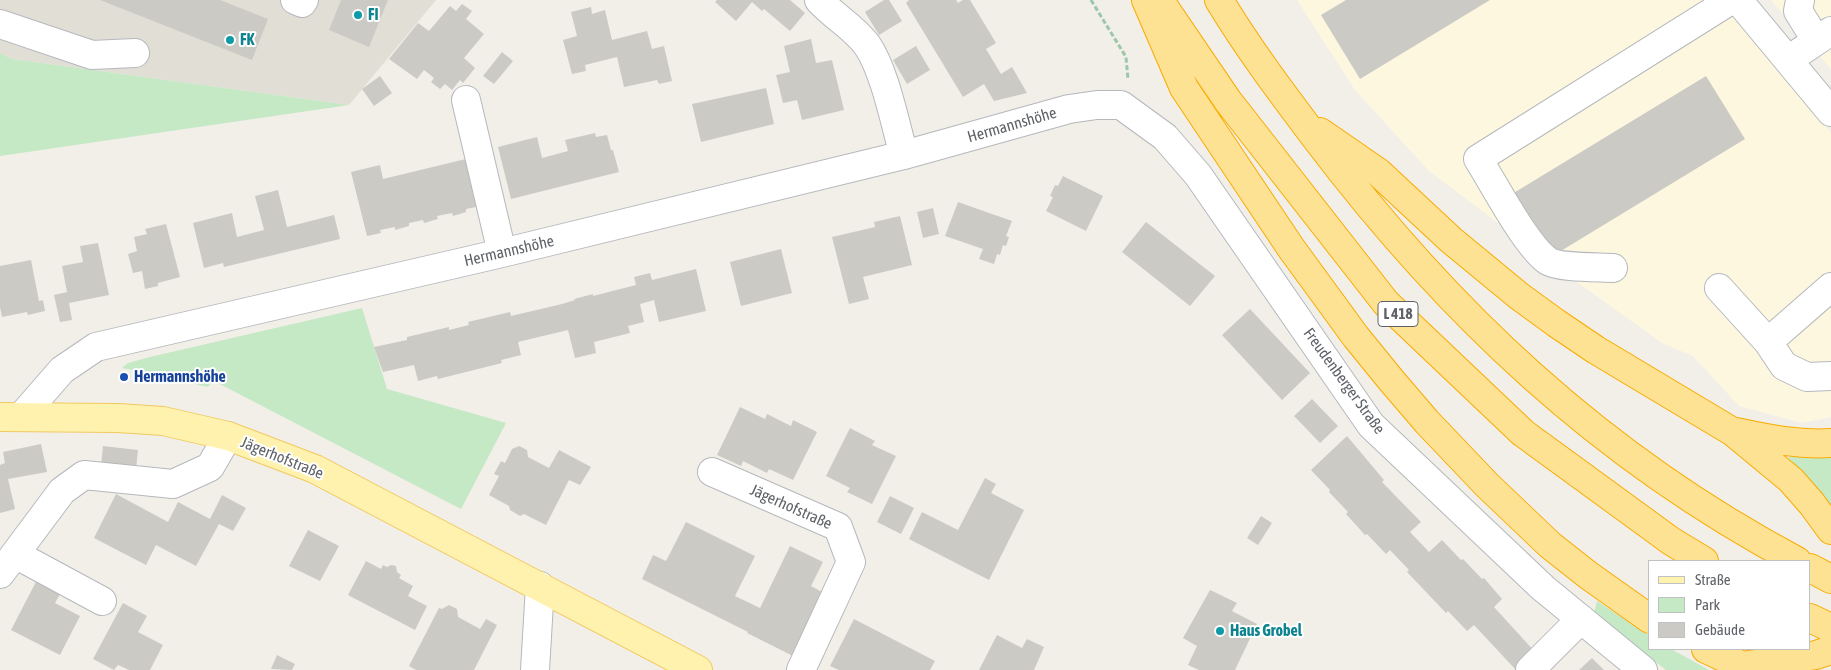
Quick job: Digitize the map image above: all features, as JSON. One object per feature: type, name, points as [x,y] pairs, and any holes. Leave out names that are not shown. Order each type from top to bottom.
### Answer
[{"type":"highway","points":[[1146,0],[1184,88],[1291,248],[1391,380],[1427,422],[1487,485],[1550,545],[1648,618]]},
{"type":"highway","name":"L 418","points":[[1159,0],[1228,101],[1386,302],[1523,433],[1671,541],[1702,560]]},
{"type":"highway","points":[[1219,0],[1247,45],[1341,172],[1400,243],[1455,303],[1512,359],[1572,411],[1634,460],[1691,499],[1768,546],[1795,560]]},
{"type":"highway","points":[[1300,118],[1378,172],[1451,240],[1519,296],[1556,323],[1596,350],[1733,432],[1791,480],[1831,530]]},
{"type":"highway","points":[[1733,432],[1767,439],[1811,444],[1831,443]]},
{"type":"highway","points":[[1811,569],[1831,579]]},
{"type":"highway","points":[[1811,618],[1831,628]]},
{"type":"highway","points":[[1708,650],[1746,668],[1823,653]]},
{"type":"main road","name":"Jägerhofstraße","points":[[11,416],[118,418],[163,421],[228,436],[314,469],[698,670]]},
{"type":"street","points":[[294,0],[302,3],[304,0]]},
{"type":"street","points":[[818,0],[849,26],[867,45],[881,76],[904,155]]},
{"type":"street","points":[[1613,268],[1575,267],[1549,262],[1528,240],[1478,159],[1731,0]]},
{"type":"street","points":[[1738,0],[1831,112]]},
{"type":"street","points":[[1788,60],[1823,36],[1798,11],[1800,0]]},
{"type":"street","points":[[0,24],[92,55],[135,53]]},
{"type":"street","points":[[466,100],[502,253]]},
{"type":"street","name":"Hermannshöhe","points":[[11,416],[62,370],[96,347],[502,253],[904,155],[1069,109],[1097,105],[1121,105]]},
{"type":"street","name":"Freudenberger Straße","points":[[1121,105],[1165,138],[1198,175],[1371,425],[1543,588],[1643,670]]},
{"type":"street","points":[[1768,342],[1831,287]]},
{"type":"street","points":[[1719,288],[1768,342],[1784,366],[1807,377],[1831,376]]},
{"type":"street","points":[[102,601],[8,564],[62,491],[84,476],[173,484],[210,467],[228,436]]},
{"type":"street","name":"Jägerhofstraße","points":[[712,472],[838,527],[851,562],[801,670]]},
{"type":"street","points":[[535,670],[540,586]]},
{"type":"street","points":[[1530,670],[1580,619]]},
{"type":"path","points":[[1091,0],[1126,57],[1128,84],[1121,105]]},
{"type":"shaded area","points":[[0,0],[436,0],[349,105],[12,59],[0,53]]},
{"type":"shaded area","points":[[1297,0],[1720,0],[1831,133],[1831,417],[1802,423],[1739,406],[1693,356],[1662,343],[1567,275],[1429,171],[1355,90]]},
{"type":"shaded area","points":[[1771,0],[1831,0],[1831,69]]},
{"type":"green space","points":[[0,53],[12,59],[349,105],[0,156]]},
{"type":"green space","points":[[362,308],[387,389],[506,423],[461,509],[214,381],[207,387],[122,368],[128,363],[150,357]]},
{"type":"green space","points":[[1831,455],[1831,505],[1788,457]]},
{"type":"green space","points":[[1597,601],[1648,635],[1648,650],[1673,650],[1709,670],[1666,670],[1594,613]]},
{"type":"building","name":"FK","points":[[100,0],[220,0],[268,19],[252,60]]},
{"type":"building","name":"FI","points":[[341,0],[388,0],[369,47],[329,30]]},
{"type":"building","points":[[717,0],[790,0],[805,13],[790,31],[764,9],[762,11],[752,2],[736,21],[715,2]]},
{"type":"building","points":[[884,0],[889,0],[902,21],[879,35],[865,12]]},
{"type":"building","points":[[909,0],[956,0],[958,3],[963,0],[970,0],[996,43],[986,49],[1001,74],[1012,67],[1027,93],[994,101],[984,84],[963,97],[906,3]]},
{"type":"building","points":[[1346,0],[1490,0],[1360,79],[1321,15]]},
{"type":"building","points":[[462,4],[472,11],[466,19],[484,34],[464,58],[475,68],[463,83],[460,80],[452,90],[445,84],[440,89],[431,82],[434,78],[424,70],[417,79],[389,59],[418,23],[429,31],[450,6],[456,11]]},
{"type":"building","points":[[591,7],[592,14],[605,10],[612,40],[647,31],[652,49],[664,46],[672,81],[659,84],[657,80],[624,87],[617,57],[585,65],[586,71],[572,74],[563,40],[577,36],[571,12]]},
{"type":"building","points":[[811,39],[816,63],[832,60],[844,110],[802,120],[797,100],[783,103],[776,75],[790,72],[784,46]]},
{"type":"building","points":[[916,46],[930,70],[907,84],[893,60]]},
{"type":"building","points":[[502,52],[513,61],[494,84],[483,76]]},
{"type":"building","points":[[380,76],[392,93],[374,106],[362,89]]},
{"type":"building","points":[[1706,76],[1745,139],[1551,257],[1512,194]]},
{"type":"building","points":[[766,88],[774,124],[701,142],[692,104]]},
{"type":"building","points":[[595,133],[596,137],[607,135],[619,172],[511,199],[498,147],[537,137],[542,158],[568,151],[565,140]]},
{"type":"building","points":[[470,158],[481,206],[466,209],[466,212],[453,216],[452,213],[437,216],[438,219],[424,223],[423,220],[409,223],[409,226],[395,230],[395,227],[380,230],[381,233],[367,236],[351,172],[380,165],[383,179]]},
{"type":"building","points":[[1063,176],[1103,196],[1086,231],[1046,211],[1053,197],[1050,196],[1055,185],[1058,186]]},
{"type":"building","points":[[278,190],[287,227],[334,215],[340,239],[224,267],[223,263],[204,268],[193,223],[232,213],[237,237],[264,230],[255,196]]},
{"type":"building","points":[[958,202],[1012,221],[1006,236],[1009,237],[1006,246],[1003,245],[1000,255],[997,254],[994,264],[979,259],[983,249],[945,236]]},
{"type":"building","points":[[933,208],[939,234],[923,238],[917,212]]},
{"type":"building","points":[[900,216],[912,265],[863,277],[869,299],[849,304],[832,237],[875,227],[874,222]]},
{"type":"building","points":[[1146,222],[1215,276],[1190,306],[1122,252]]},
{"type":"building","points":[[166,224],[180,277],[145,289],[142,271],[133,273],[128,254],[137,251],[134,237],[147,234],[145,229]]},
{"type":"building","points":[[98,243],[109,295],[69,303],[72,320],[60,322],[54,295],[67,292],[62,266],[83,262],[80,246]]},
{"type":"building","points":[[781,249],[792,293],[741,306],[730,262]]},
{"type":"building","points":[[31,260],[39,301],[43,300],[45,311],[28,315],[27,312],[2,317],[0,307],[0,266]]},
{"type":"building","points":[[696,269],[706,311],[659,322],[654,300],[640,304],[644,322],[628,326],[630,333],[594,342],[596,353],[575,358],[568,330],[518,342],[521,355],[501,360],[502,363],[438,379],[437,376],[418,381],[414,365],[383,372],[374,347],[407,340],[407,337],[449,327],[449,330],[469,325],[468,322],[510,312],[511,316],[562,304],[593,294],[593,296],[636,285],[634,277],[650,273],[652,280]]},
{"type":"building","points":[[1250,309],[1310,373],[1282,400],[1222,335]]},
{"type":"building","points":[[1312,399],[1338,426],[1320,443],[1294,416]]},
{"type":"building","points":[[740,407],[765,419],[767,414],[791,426],[793,420],[817,432],[793,480],[769,469],[767,473],[743,461],[741,466],[717,455]]},
{"type":"building","points":[[850,428],[875,441],[872,445],[896,456],[872,504],[847,492],[850,488],[826,476]]},
{"type":"building","points":[[1347,436],[1384,480],[1382,482],[1421,522],[1410,532],[1429,552],[1442,540],[1482,579],[1484,578],[1502,599],[1494,607],[1536,653],[1518,670],[1474,625],[1467,631],[1448,611],[1446,613],[1407,572],[1409,570],[1390,550],[1386,554],[1367,534],[1365,535],[1346,514],[1348,512],[1329,492],[1330,490],[1311,470]]},
{"type":"building","points":[[41,444],[47,472],[8,479],[15,509],[0,513],[0,465],[5,463],[3,452]]},
{"type":"building","points":[[103,446],[138,450],[136,470],[101,466]]},
{"type":"building","points":[[519,446],[527,450],[528,457],[549,468],[559,450],[591,467],[580,485],[569,480],[546,525],[524,514],[520,516],[510,510],[509,506],[489,495],[499,476],[494,474],[501,461],[505,463],[512,449]]},
{"type":"building","points":[[985,478],[996,484],[991,493],[1024,510],[989,580],[909,539],[922,512],[958,530]]},
{"type":"building","points":[[116,494],[168,522],[178,502],[210,519],[222,495],[246,508],[233,531],[219,524],[196,566],[156,545],[146,565],[94,538]]},
{"type":"building","points":[[890,496],[914,508],[901,534],[877,522]]},
{"type":"building","points":[[1261,516],[1272,523],[1258,545],[1247,538]]},
{"type":"building","points":[[686,522],[755,556],[735,596],[760,608],[790,546],[823,562],[811,586],[824,593],[793,656],[642,579],[653,555],[666,561]]},
{"type":"building","points":[[308,530],[339,546],[320,581],[289,566]]},
{"type":"building","points":[[366,561],[381,569],[383,565],[387,567],[391,565],[396,566],[397,572],[401,575],[399,578],[413,586],[408,596],[427,606],[415,630],[348,595]]},
{"type":"building","points":[[40,574],[64,587],[55,603],[80,616],[60,655],[11,630]]},
{"type":"building","name":"Haus Grobel","points":[[1210,590],[1237,603],[1232,611],[1257,624],[1235,670],[1199,670],[1188,665],[1197,646],[1183,638]]},
{"type":"building","points":[[123,603],[147,616],[138,632],[163,645],[150,670],[129,670],[118,665],[114,670],[93,659]]},
{"type":"building","points":[[449,605],[457,609],[458,617],[480,629],[486,619],[497,625],[474,670],[416,670],[409,666],[439,608],[442,609]]},
{"type":"building","points":[[854,619],[935,661],[930,670],[839,670],[830,666]]},
{"type":"building","points":[[997,635],[1022,648],[1027,639],[1044,647],[1034,670],[979,670]]},
{"type":"building","points":[[277,655],[295,664],[292,670],[271,669]]},
{"type":"building","points":[[1592,658],[1604,670],[1579,670]]},
{"type":"place","name":"FI","points":[[358,15]]},
{"type":"place","name":"FK","points":[[230,40]]},
{"type":"place","name":"Hermannshöhe","points":[[124,377]]},
{"type":"place","name":"Haus Grobel","points":[[1220,631]]}]
